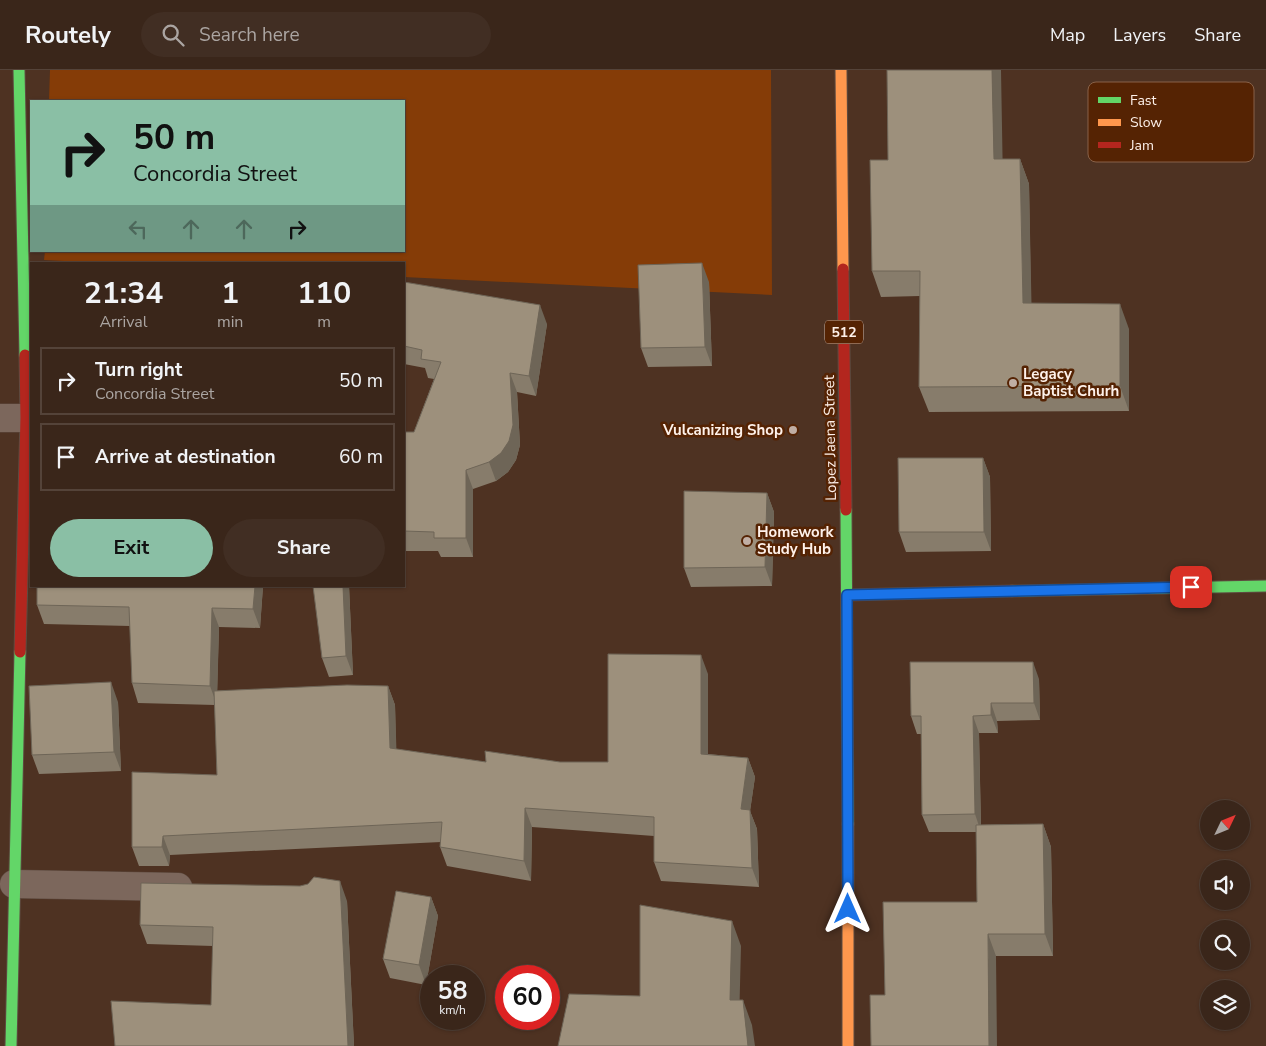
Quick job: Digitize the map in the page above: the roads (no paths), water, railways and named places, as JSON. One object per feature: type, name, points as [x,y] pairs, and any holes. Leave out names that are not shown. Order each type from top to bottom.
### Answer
[{"type":"street","points":[[11,1046],[14,884],[13,418],[19,70]]},
{"type":"street","name":"Lopez Jaena Street","points":[[841,70],[847,595],[848,1046]]},
{"type":"street","points":[[847,595],[1266,586]]},
{"type":"street","points":[[14,884],[199,888]]},
{"type":"place","name":"Legacy Baptist Churh","points":[[1013,383]]},
{"type":"place","name":"Vulcanizing Shop","points":[[793,430]]},
{"type":"place","name":"Homework Study Hub","points":[[747,541]]}]
